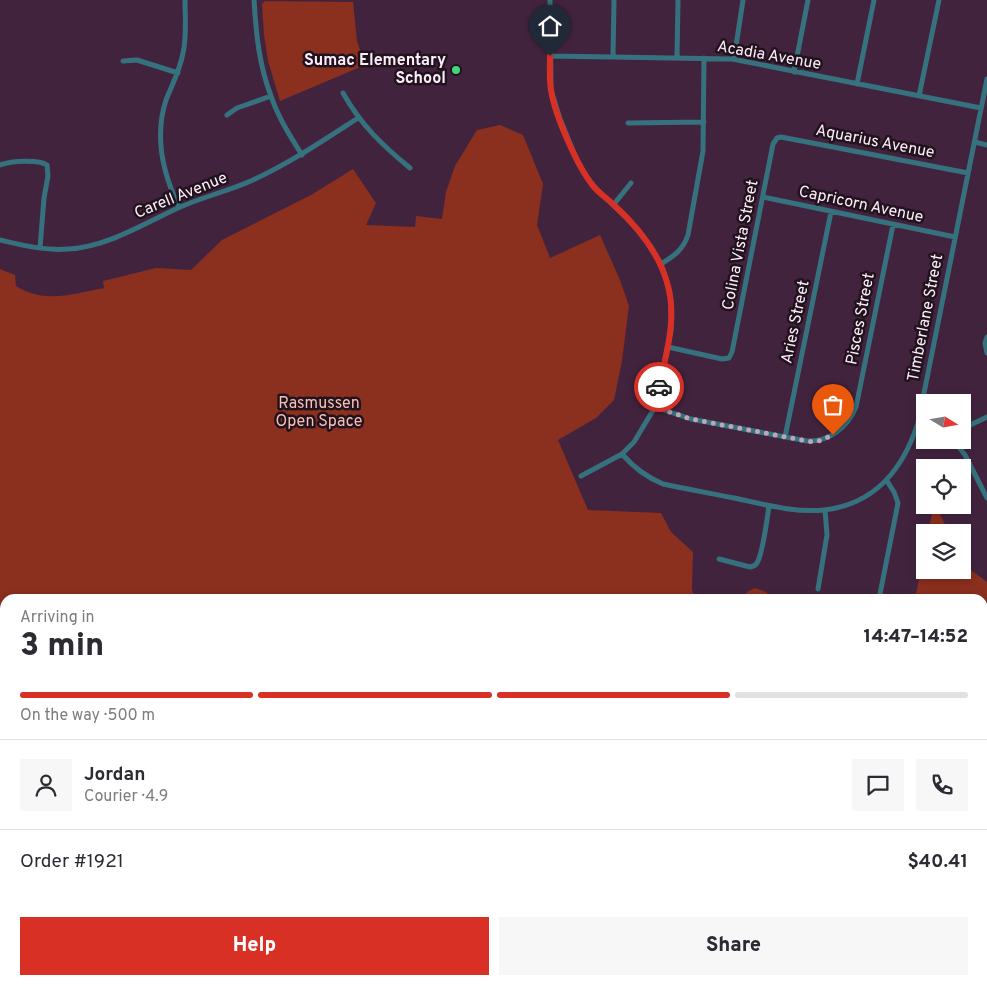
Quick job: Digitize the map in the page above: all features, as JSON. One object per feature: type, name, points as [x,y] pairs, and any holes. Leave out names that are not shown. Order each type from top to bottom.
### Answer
[{"type":"street","points":[[179,207],[163,164],[160,140],[162,117],[166,101],[178,73],[185,39],[185,0]]},
{"type":"street","points":[[254,0],[260,61],[271,96],[284,126],[302,155]]},
{"type":"street","points":[[550,0],[550,75],[552,98],[578,163],[586,178],[631,222],[651,247],[661,264],[671,301],[671,331],[655,407],[634,442],[622,454],[581,476]]},
{"type":"street","points":[[613,57],[614,0]]},
{"type":"street","points":[[677,58],[678,0]]},
{"type":"street","points":[[734,59],[743,0]]},
{"type":"street","points":[[794,72],[808,0]]},
{"type":"street","points":[[857,84],[874,0]]},
{"type":"street","points":[[920,96],[939,0]]},
{"type":"street","name":"Acadia Avenue","points":[[550,56],[734,59],[981,108]]},
{"type":"street","points":[[661,264],[674,256],[684,246],[688,235],[702,159],[704,58]]},
{"type":"street","points":[[123,61],[137,60],[178,73]]},
{"type":"street","name":"Timberlane Street","points":[[622,454],[636,469],[649,478],[663,484],[794,510],[825,510],[845,505],[866,496],[886,481],[900,465],[911,446],[918,423],[987,78]]},
{"type":"street","points":[[343,93],[358,118],[384,146],[410,168]]},
{"type":"street","points":[[228,115],[237,108],[271,96]]},
{"type":"street","name":"Carell Avenue","points":[[0,240],[40,248],[68,249],[106,241],[179,207],[251,181],[285,165],[358,118]]},
{"type":"street","points":[[628,123],[704,122]]},
{"type":"street","name":"Aquarius Avenue","points":[[777,138],[781,137],[968,173]]},
{"type":"street","name":"Colina Vista Street","points":[[668,347],[722,359],[729,358],[732,352],[773,144],[777,138]]},
{"type":"street","points":[[975,142],[987,145]]},
{"type":"street","points":[[0,165],[8,162],[42,162],[47,165],[48,176],[44,198],[40,248]]},
{"type":"street","points":[[614,204],[631,183]]},
{"type":"street","name":"Capricorn Avenue","points":[[763,197],[955,237]]},
{"type":"street","name":"Aries Street","points":[[785,437],[831,212]]},
{"type":"street","name":"Pisces Street","points":[[655,407],[691,419],[816,442],[833,435],[852,418],[856,408],[893,225]]},
{"type":"street","points":[[987,337],[985,343],[987,353]]},
{"type":"street","points":[[971,425],[987,417]]},
{"type":"street","points":[[960,449],[965,455],[987,498]]},
{"type":"street","points":[[880,594],[898,502],[886,481]]},
{"type":"street","points":[[719,559],[750,567],[755,566],[758,562],[769,506]]},
{"type":"street","points":[[818,589],[827,535],[825,510]]},
{"type":"green space","points":[[265,1],[353,2],[357,41],[365,65],[280,101],[268,61],[264,35],[262,4]]},
{"type":"green space","name":"Rasmussen Open Space","points":[[500,125],[523,135],[543,184],[537,225],[550,258],[600,235],[629,306],[622,361],[614,400],[596,418],[558,440],[588,510],[661,513],[671,532],[693,552],[694,594],[0,594],[0,269],[15,275],[16,286],[27,292],[48,296],[70,295],[104,288],[103,281],[156,268],[191,270],[222,240],[311,195],[353,169],[376,203],[366,225],[415,227],[416,216],[442,219],[446,192],[455,166],[477,130]]},
{"type":"green space","points":[[932,514],[940,514],[945,524],[930,524]]},
{"type":"green space","points":[[971,570],[987,582],[987,594],[916,594],[919,579],[971,579]]},
{"type":"green space","points":[[755,588],[768,594],[746,594]]},
{"type":"way so far","points":[[659,387],[655,407],[691,419],[807,441],[816,442],[833,435]]},
{"type":"place","name":"Sumac Elementary School","points":[[456,70]]},
{"type":"route","points":[[550,56],[552,98],[586,178],[631,222],[651,247],[661,264],[668,286],[672,317],[671,331],[659,387]]}]
